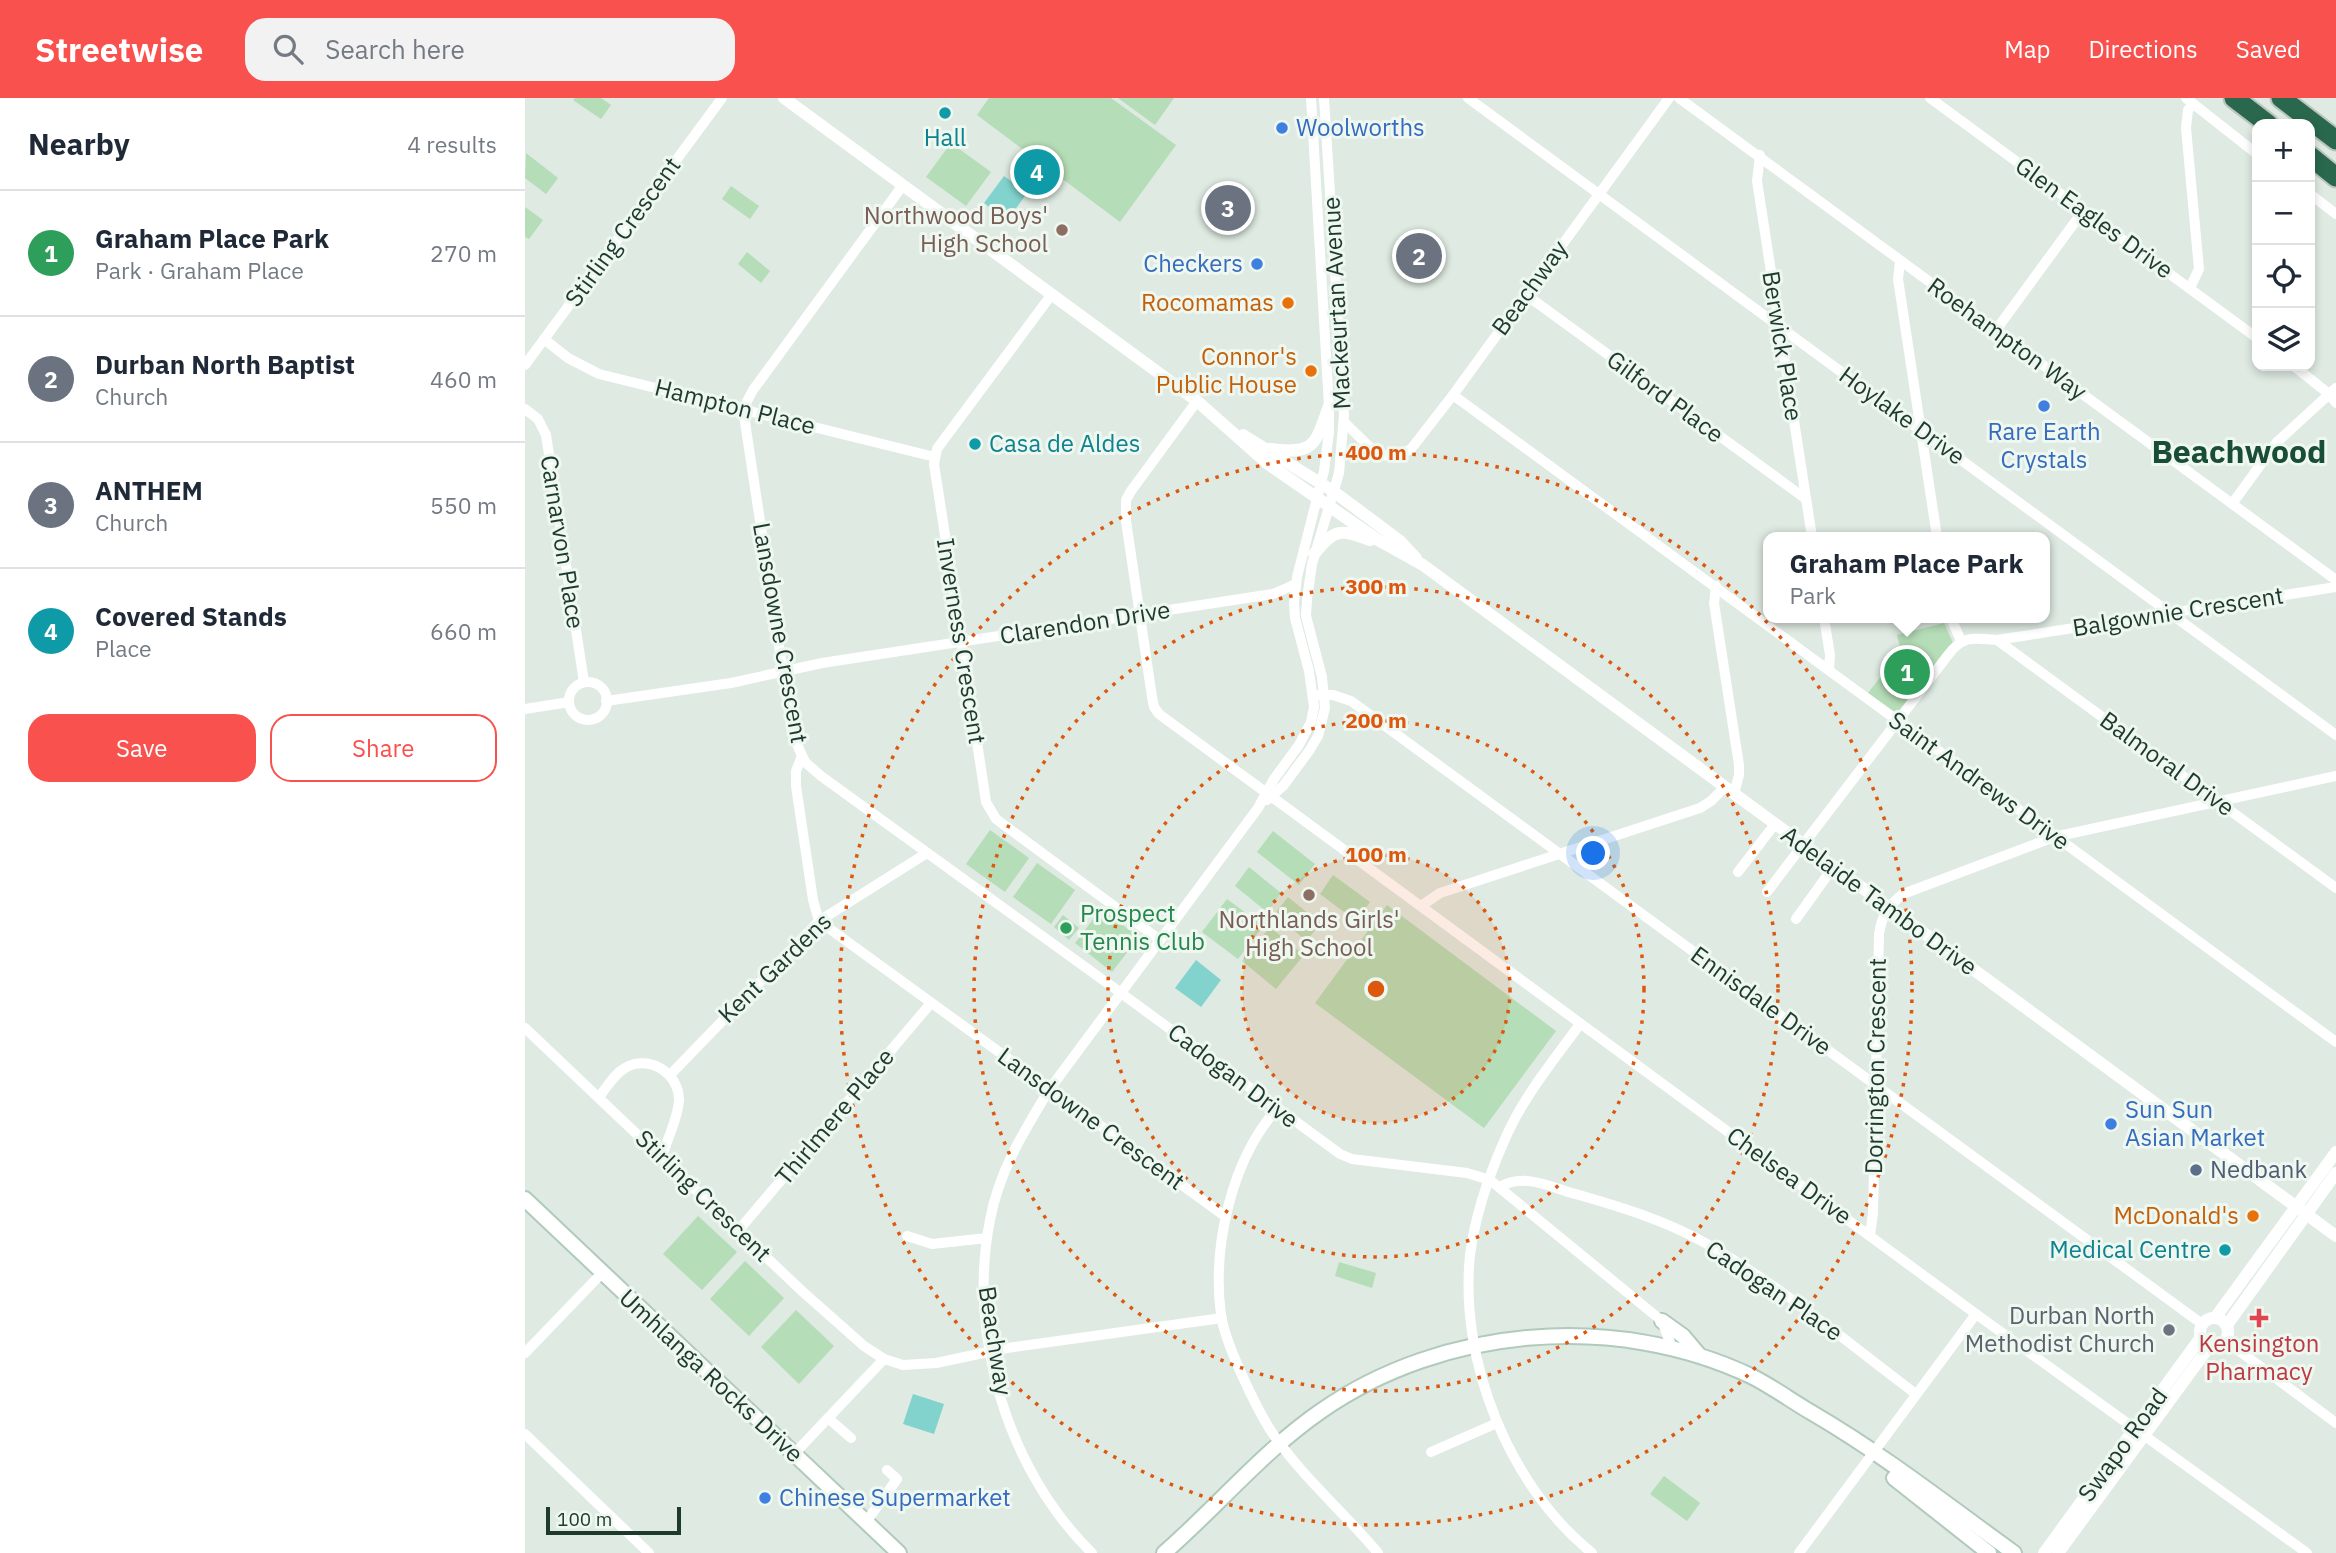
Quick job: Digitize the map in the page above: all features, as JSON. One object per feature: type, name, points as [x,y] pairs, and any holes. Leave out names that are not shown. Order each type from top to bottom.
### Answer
[{"type":"highway","points":[[2234,98],[2261,119]]},
{"type":"highway","points":[[2281,98],[2336,141]]},
{"type":"highway","points":[[2315,160],[2336,177]]},
{"type":"main road","name":"Umhlanga Rocks Drive","points":[[526,1201],[899,1553]]},
{"type":"main road","points":[[1662,1321],[1683,1336],[1699,1355]]},
{"type":"main road","points":[[1164,1553],[1280,1442],[1322,1410],[1372,1381],[1411,1364],[1475,1345],[1525,1338],[1578,1336],[1672,1348],[1699,1355],[1751,1376],[1813,1414],[2014,1553]]},
{"type":"main road","points":[[1871,1456],[1989,1553]]},
{"type":"main road","points":[[1179,1553],[1197,1524]]},
{"type":"street","name":"Stirling Crescent","points":[[525,365],[722,98]]},
{"type":"street","name":"Adelaide Tambo Drive","points":[[785,98],[1198,401],[1268,464],[1393,549],[1423,565],[2336,1236]]},
{"type":"street","name":"Mackeurtan Avenue","points":[[1311,98],[1329,406],[1328,441],[1321,484],[1323,503]]},
{"type":"street","name":"Mackeurtan Avenue","points":[[1323,503],[1333,491],[1344,422],[1324,98]]},
{"type":"street","name":"Hoylake Drive","points":[[1468,98],[2336,735]]},
{"type":"street","name":"Beachway","points":[[1341,453],[1403,454],[1411,449],[1669,98]]},
{"type":"street","name":"Roehampton Way","points":[[1679,98],[2336,580]]},
{"type":"street","name":"Glen Eagles Drive","points":[[1930,98],[2252,334]]},
{"type":"street","points":[[2189,101],[2252,150]]},
{"type":"street","points":[[2189,101],[2186,128],[2199,269],[2190,288]]},
{"type":"street","name":"Berwick Place","points":[[1760,155],[1757,181],[1811,532]]},
{"type":"street","points":[[743,409],[761,379],[903,185]]},
{"type":"street","points":[[2315,198],[2336,214]]},
{"type":"street","points":[[1996,330],[2083,211]]},
{"type":"street","points":[[1900,261],[1898,278],[1936,532]]},
{"type":"street","points":[[935,457],[942,442],[1052,294]]},
{"type":"street","name":"Gilford Place","points":[[1525,294],[1806,499]]},
{"type":"street","name":"Hampton Place","points":[[544,339],[568,358],[599,374],[935,457]]},
{"type":"street","points":[[1326,353],[1341,353]]},
{"type":"street","points":[[2232,504],[2277,442],[2334,395],[2301,371]]},
{"type":"street","name":"Saint Andrews Drive","points":[[1453,395],[1763,621]]},
{"type":"street","name":"Chelsea Drive","points":[[1198,401],[1126,500],[1126,521],[1152,697],[1159,714],[1976,1314],[2307,1553]]},
{"type":"street","points":[[1267,448],[1296,452],[1307,448],[1317,438],[1329,406]]},
{"type":"street","name":"Carnarvon Place","points":[[525,409],[538,419],[546,435],[584,682]]},
{"type":"street","name":"Lansdowne Crescent","points":[[743,409],[792,732],[802,756],[796,771],[796,786],[813,900],[819,921],[1226,1217]]},
{"type":"street","points":[[1344,422],[1378,455]]},
{"type":"street","name":"Adelaide Tambo Drive","points":[[1228,426],[1333,491],[1400,541],[1423,565]]},
{"type":"street","name":"Inverness Crescent","points":[[935,457],[984,788],[990,812],[1160,940]]},
{"type":"street","name":"Beachway","points":[[1269,794],[1283,786],[1318,736],[1323,721],[1326,694],[1307,616],[1308,578],[1323,503]]},
{"type":"street","name":"Beachway","points":[[1093,1553],[1062,1519],[1028,1465],[1003,1402],[991,1351],[985,1293],[990,1218],[1007,1166],[1025,1127],[1049,1090],[1269,794],[1306,733],[1314,707],[1313,695],[1298,636],[1294,603],[1296,584],[1323,503]]},
{"type":"street","points":[[1314,554],[1335,534],[1346,531],[1393,549]]},
{"type":"street","name":"Clarendon Drive","points":[[606,701],[731,683],[822,663],[1273,594],[1296,584]]},
{"type":"street","points":[[1421,906],[1440,893],[1700,808],[1729,791],[1739,775],[1739,765],[1714,603],[1716,586]]},
{"type":"street","name":"Balgownie Crescent","points":[[1961,641],[1997,640],[2336,587]]},
{"type":"street","points":[[1273,594],[1294,603]]},
{"type":"street","name":"Saint Andrews Drive","points":[[1766,623],[2336,1042]]},
{"type":"street","points":[[1825,623],[1830,655],[1829,670]]},
{"type":"street","points":[[1767,892],[1961,641],[1953,623]]},
{"type":"street","name":"Balmoral Drive","points":[[1997,640],[2336,888]]},
{"type":"street","points":[[584,682],[597,684],[605,694],[606,701],[597,717],[585,720],[574,713],[569,702],[573,689],[584,682]]},
{"type":"street","name":"Ennisdale Drive","points":[[1313,695],[1341,696],[1351,701],[1876,1085],[2202,1330]]},
{"type":"street","points":[[525,709],[569,702]]},
{"type":"street","name":"Cadogan Drive","points":[[802,756],[821,776],[1331,1149],[1352,1159],[1467,1173],[1495,1184],[1662,1321]]},
{"type":"street","points":[[1888,907],[1903,894],[2054,836],[2336,776]]},
{"type":"street","points":[[1738,872],[1775,824]]},
{"type":"street","name":"Kent Gardens","points":[[670,1075],[819,921],[927,853]]},
{"type":"street","points":[[1796,919],[1834,866]]},
{"type":"street","name":"Dorrington Crescent","points":[[1870,1235],[1873,1213],[1879,934],[1881,920],[1888,907]]},
{"type":"street","name":"Thirlmere Place","points":[[738,1231],[932,1003]]},
{"type":"street","points":[[1580,1024],[1513,1123],[1495,1184],[1475,1227],[1469,1281],[1475,1345],[1488,1401],[1497,1423],[1543,1501],[1566,1530],[1592,1553]]},
{"type":"street","name":"Stirling Crescent","points":[[525,1028],[600,1096],[738,1231],[864,1346],[884,1359],[903,1364],[922,1364],[991,1351],[1222,1318]]},
{"type":"street","points":[[600,1096],[616,1075],[626,1067],[650,1064],[670,1075],[677,1086],[679,1098],[662,1157]]},
{"type":"street","points":[[1277,1109],[1265,1121],[1250,1147],[1226,1217],[1220,1275],[1222,1318],[1243,1376],[1270,1428],[1297,1464],[1378,1553]]},
{"type":"street","points":[[2227,1325],[2336,1152]]},
{"type":"street","points":[[2215,1318],[2300,1210],[2336,1173]]},
{"type":"street","name":"Cadogan Place","points":[[1495,1184],[1520,1180],[1553,1187],[1631,1210],[1705,1242],[1794,1301],[1916,1394]]},
{"type":"street","points":[[907,1236],[932,1244],[987,1238]]},
{"type":"street","points":[[525,1353],[602,1273]]},
{"type":"street","points":[[1799,1553],[1976,1314]]},
{"type":"street","points":[[2215,1318],[2227,1325],[2225,1341],[2213,1346],[2203,1341],[2202,1330],[2208,1320],[2215,1318]]},
{"type":"street","points":[[1662,1321],[1672,1348]]},
{"type":"street","name":"Swapo Road","points":[[2058,1553],[2139,1432],[2202,1330]]},
{"type":"street","points":[[2225,1341],[2336,1423]]},
{"type":"street","name":"Swapo Road","points":[[2044,1553],[2139,1432],[2213,1346]]},
{"type":"street","points":[[794,1454],[884,1359]]},
{"type":"street","points":[[828,1418],[851,1438]]},
{"type":"street","points":[[1431,1452],[1497,1423]]},
{"type":"street","points":[[525,1434],[649,1553]]},
{"type":"street","points":[[866,1522],[897,1479],[887,1470]]},
{"type":"green space","points":[[601,98],[611,105],[601,119],[573,100]]},
{"type":"green space","points":[[989,98],[1111,98],[1176,145],[1120,222],[977,115]]},
{"type":"green space","points":[[1118,98],[1174,98],[1155,125]]},
{"type":"green space","points":[[951,143],[991,172],[966,206],[926,177]]},
{"type":"green space","points":[[526,153],[558,178],[546,194],[525,178]]},
{"type":"green space","points":[[731,186],[759,206],[750,219],[722,199]]},
{"type":"green space","points":[[525,207],[543,220],[529,239],[525,237]]},
{"type":"green space","points":[[747,252],[770,271],[761,283],[738,264]]},
{"type":"green space","points":[[1944,623],[1953,643],[1898,714],[1868,693],[1901,651],[1897,635]]},
{"type":"green space","points":[[990,830],[1029,858],[1005,892],[966,864]]},
{"type":"green space","points":[[1273,831],[1315,864],[1299,885],[1257,852]]},
{"type":"green space","points":[[1037,863],[1075,890],[1051,924],[1013,897]]},
{"type":"green space","points":[[1249,867],[1281,893],[1267,912],[1235,886]]},
{"type":"green space","points":[[1333,875],[1370,902],[1356,921],[1320,894]]},
{"type":"green space","points":[[1288,897],[1320,923],[1307,941],[1274,915]]},
{"type":"green space","points":[[1227,899],[1263,926],[1238,959],[1202,932]]},
{"type":"green space","points":[[1387,905],[1556,1031],[1484,1128],[1315,1003]]},
{"type":"green space","points":[[1101,909],[1139,937],[1112,972],[1075,943]]},
{"type":"green space","name":"Prospect Tennis Club","points":[[1063,915],[1079,928],[1069,940],[1054,927]]},
{"type":"green space","points":[[1270,927],[1304,955],[1276,989],[1242,961]]},
{"type":"green space","points":[[698,1216],[737,1252],[702,1290],[663,1254]]},
{"type":"green space","points":[[745,1261],[784,1298],[749,1336],[710,1299]]},
{"type":"green space","points":[[1339,1262],[1376,1273],[1372,1288],[1335,1276]]},
{"type":"green space","points":[[796,1310],[834,1346],[799,1384],[761,1347]]},
{"type":"green space","points":[[1664,1476],[1700,1503],[1687,1521],[1650,1494]]},
{"type":"water","points":[[1004,176],[1027,193],[1007,221],[984,203]]},
{"type":"water","points":[[1196,960],[1221,980],[1201,1007],[1175,988]]},
{"type":"water","points":[[913,1394],[944,1404],[934,1434],[903,1424]]},
{"type":"place","name":"Hall","points":[[945,113]]},
{"type":"place","name":"Woolworths","points":[[1282,128]]},
{"type":"place","name":"Covered Stands","points":[[1037,172]]},
{"type":"place","name":"ANTHEM","points":[[1228,208]]},
{"type":"place","name":"Northwood Boys' High School","points":[[1062,230]]},
{"type":"place","name":"Durban North Baptist","points":[[1419,256]]},
{"type":"place","name":"Checkers","points":[[1257,264]]},
{"type":"place","name":"Rocomamas","points":[[1288,303]]},
{"type":"place","name":"Connor's Public House","points":[[1311,371]]},
{"type":"place","name":"Rare Earth Crystals","points":[[2044,406]]},
{"type":"place","name":"Casa de Aldes","points":[[975,444]]},
{"type":"place","name":"Graham Place Park","points":[[1907,672]]},
{"type":"place","name":"Northlands Girls' High School","points":[[1309,895]]},
{"type":"place","name":"Prospect Tennis Club","points":[[1066,928]]},
{"type":"place","name":"Sun Sun Asian Market","points":[[2111,1124]]},
{"type":"place","name":"Nedbank","points":[[2196,1170]]},
{"type":"place","name":"McDonald's","points":[[2253,1216]]},
{"type":"place","name":"Medical Centre","points":[[2225,1250]]},
{"type":"place","name":"Kensington Pharmacy","points":[[2259,1318]]},
{"type":"place","name":"Durban North Methodist Church","points":[[2169,1330]]},
{"type":"place","name":"Chinese Supermarket","points":[[765,1498]]},
{"type":"district","name":"Beachwood","points":[[2239,452]]}]
